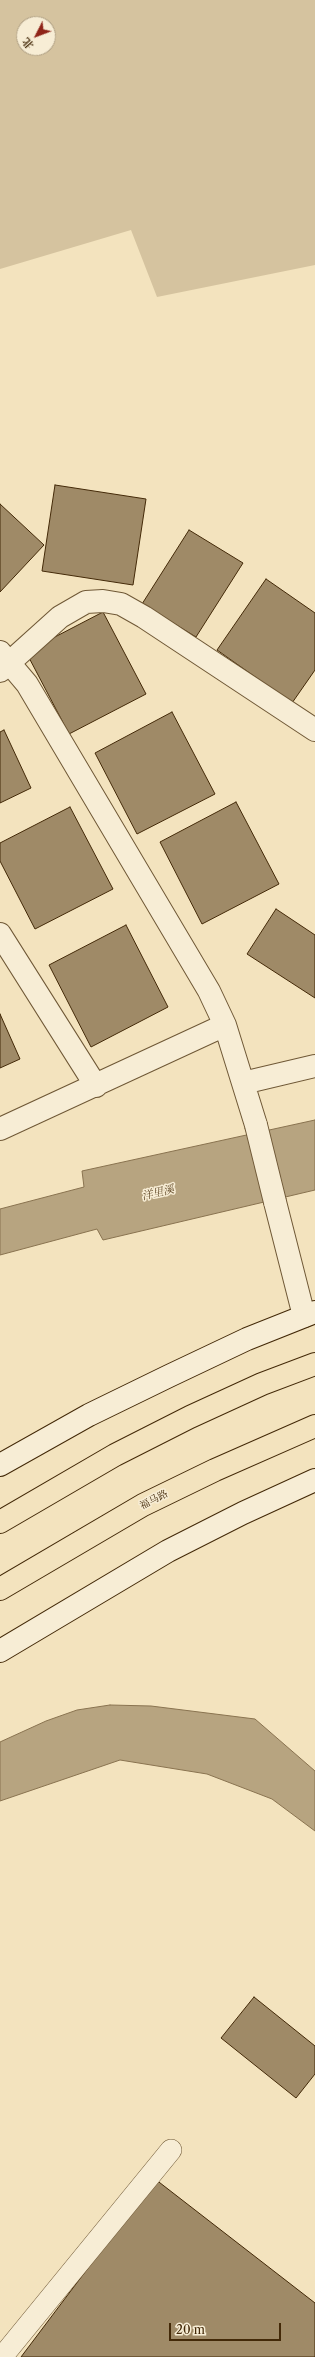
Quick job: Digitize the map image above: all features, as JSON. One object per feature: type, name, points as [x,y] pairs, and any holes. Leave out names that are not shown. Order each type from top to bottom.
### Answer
[{"type":"main road","points":[[0,1522],[115,1455],[190,1417],[262,1384],[315,1364]]},
{"type":"main road","name":"福马路","points":[[0,1589],[143,1505],[215,1470],[315,1426]]},
{"type":"street","points":[[0,1465],[89,1415],[169,1376],[310,1314],[275,1202],[256,1125],[225,1025],[208,991],[51,723],[27,684],[3,662],[60,617],[86,602],[103,601],[121,604],[315,730]]},
{"type":"street","points":[[0,934],[96,1086]]},
{"type":"street","points":[[0,1129],[96,1086],[225,1025]]},
{"type":"street","points":[[243,1082],[315,1066]]},
{"type":"street","points":[[0,1651],[168,1551],[315,1480]]},
{"type":"lane","points":[[2,2357],[171,2150]]},
{"type":"shaded area","points":[[0,0],[315,0],[315,265],[157,297],[131,230],[0,269]]},
{"type":"water","name":"洋里溪","points":[[315,1120],[315,1190],[103,1240],[97,1229],[0,1255],[0,1209],[84,1187],[82,1171]]},
{"type":"water","points":[[110,1705],[151,1706],[255,1719],[315,1771],[315,1831],[272,1799],[207,1774],[120,1760],[0,1801],[0,1742],[46,1721],[77,1710]]},
{"type":"building","points":[[55,485],[146,499],[133,585],[42,571]]},
{"type":"building","points":[[0,504],[44,545],[0,592]]},
{"type":"building","points":[[189,530],[243,563],[196,637],[142,604]]},
{"type":"building","points":[[266,579],[315,613],[315,670],[292,703],[217,650]]},
{"type":"building","points":[[103,612],[146,694],[69,734],[26,652]]},
{"type":"building","points":[[172,712],[215,794],[137,834],[95,753]]},
{"type":"building","points":[[4,730],[31,788],[0,803],[0,732]]},
{"type":"building","points":[[236,802],[279,884],[202,924],[160,842]]},
{"type":"building","points":[[70,807],[113,889],[35,929],[0,861],[0,843]]},
{"type":"building","points":[[276,909],[315,935],[315,998],[247,954]]},
{"type":"building","points":[[126,925],[168,1007],[91,1047],[49,965]]},
{"type":"building","points":[[0,1014],[20,1059],[0,1068]]},
{"type":"building","points":[[254,1997],[315,2046],[315,2074],[296,2098],[221,2038]]},
{"type":"building","points":[[155,2179],[315,2303],[315,2357],[21,2357]]}]
